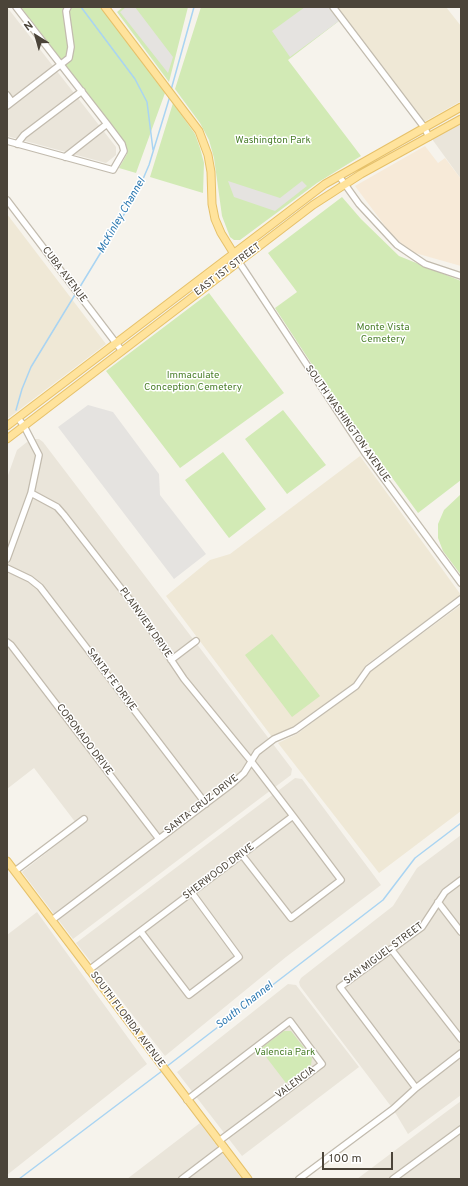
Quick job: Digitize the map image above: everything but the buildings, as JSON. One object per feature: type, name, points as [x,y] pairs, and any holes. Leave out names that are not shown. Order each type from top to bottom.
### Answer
[{"type":"main road","points":[[105,7],[166,85],[199,131],[204,142],[211,172],[212,204],[215,219],[220,233],[239,262]]},
{"type":"main road","name":"EAST 1ST STREET","points":[[7,426],[304,199],[339,176],[461,107]]},
{"type":"main road","name":"EAST 1ST STREET","points":[[7,439],[313,205],[344,184],[461,119]]},
{"type":"main road","name":"SOUTH FLORIDA AVENUE","points":[[7,861],[248,1179]]},
{"type":"street","points":[[7,142],[113,170],[124,151],[122,144],[107,124],[16,7]]},
{"type":"street","points":[[7,106],[69,58],[71,47],[66,11],[68,7]]},
{"type":"street","points":[[333,7],[424,128],[428,137]]},
{"type":"street","points":[[17,144],[24,135],[82,91]]},
{"type":"street","points":[[7,95],[12,102]]},
{"type":"street","points":[[65,157],[107,124]]},
{"type":"street","points":[[339,176],[359,204],[397,245],[425,264],[461,276]]},
{"type":"street","name":"CUBA AVENUE","points":[[7,200],[122,351]]},
{"type":"street","name":"SOUTH WASHINGTON AVENUE","points":[[239,262],[365,453],[461,583]]},
{"type":"street","points":[[66,382],[72,390]]},
{"type":"street","points":[[7,559],[31,493],[39,455],[24,426],[18,418]]},
{"type":"street","name":"PLAINVIEW DRIVE","points":[[31,493],[57,507],[64,515],[136,609],[184,679],[251,761]]},
{"type":"street","name":"SANTA FE DRIVE","points":[[7,568],[30,579],[40,587],[206,804]]},
{"type":"street","name":"SANTA CRUZ DRIVE","points":[[52,920],[233,784],[257,752],[274,739],[295,730],[356,686],[368,669],[461,599]]},
{"type":"street","points":[[171,660],[196,641]]},
{"type":"street","name":"CORONADO DRIVE","points":[[7,642],[16,651],[159,839]]},
{"type":"street","points":[[242,854],[291,918],[341,880],[251,761]]},
{"type":"street","name":"SHERWOOD DRIVE","points":[[89,970],[293,816]]},
{"type":"street","points":[[15,871],[84,819]]},
{"type":"street","name":"SAN MIGUEL STREET","points":[[416,1088],[340,987],[422,927],[445,892],[461,880]]},
{"type":"street","points":[[141,932],[189,995],[239,957],[192,893]]},
{"type":"street","points":[[438,902],[461,932]]},
{"type":"street","points":[[391,949],[461,1039]]},
{"type":"street","name":"VALENCIA","points":[[187,1100],[290,1021],[322,1064],[221,1144]]},
{"type":"street","points":[[299,1179],[393,1109],[416,1088],[461,1053]]},
{"type":"street","points":[[394,1179],[461,1129]]},
{"type":"street","points":[[182,1179],[221,1144]]},
{"type":"shaded area","points":[[7,7],[116,147],[116,155],[106,163],[7,136]]},
{"type":"shaded area","points":[[126,7],[135,7],[173,57],[168,73],[120,12]]},
{"type":"shaded area","points":[[305,7],[328,7],[339,21],[290,57],[272,31]]},
{"type":"shaded area","points":[[337,7],[446,7],[461,26],[461,101],[424,122]]},
{"type":"shaded area","points":[[461,123],[461,179],[432,139]]},
{"type":"shaded area","points":[[425,146],[438,163],[445,158],[461,179],[461,266],[415,253],[401,243],[388,230],[355,186]]},
{"type":"shaded area","points":[[228,181],[280,198],[302,181],[307,186],[275,211],[234,197]]},
{"type":"shaded area","points":[[7,214],[106,344],[7,419]]},
{"type":"shaded area","points":[[88,405],[113,412],[159,474],[160,495],[206,554],[174,579],[58,427]]},
{"type":"shaded area","points":[[39,439],[43,442],[292,769],[291,775],[73,939],[22,872],[79,827],[34,768],[7,789],[7,478],[17,450],[27,442]]},
{"type":"shaded area","points":[[360,456],[461,595],[366,665],[354,683],[295,727],[272,737],[166,596],[210,560],[230,554]]},
{"type":"shaded area","points":[[461,605],[461,811],[379,873],[278,743],[297,734],[358,688],[371,671]]},
{"type":"shaded area","points":[[295,778],[302,779],[381,885],[286,957],[165,1056],[76,943]]},
{"type":"shaded area","points":[[461,835],[461,1095],[408,1134],[393,1109],[300,986],[299,982],[301,978],[393,906],[417,868]]},
{"type":"shaded area","points":[[37,912],[147,1064],[7,1175],[7,935]]},
{"type":"shaded area","points":[[288,984],[296,985],[359,1067],[242,1156],[177,1072]]},
{"type":"shaded area","points":[[461,1101],[461,1179],[357,1179],[446,1112]]},
{"type":"shaded area","points":[[200,1123],[242,1179],[127,1179]]},
{"type":"green space","points":[[21,7],[101,7],[165,93],[136,173],[119,168],[127,154],[124,142]]},
{"type":"green space","points":[[123,7],[188,7],[169,82],[117,12]]},
{"type":"green space","name":"Washington Park","points":[[201,7],[328,7],[339,21],[288,60],[361,156],[317,183],[240,240],[234,240],[230,237],[222,216],[214,158],[209,140],[200,123],[175,89]]},
{"type":"green space","points":[[173,103],[195,134],[200,148],[204,163],[203,193],[150,177]]},
{"type":"green space","name":"Monte Vista Cemetery","points":[[342,197],[361,219],[399,256],[461,281],[461,480],[418,513],[336,401],[275,308],[297,292],[268,253]]},
{"type":"green space","name":"Immaculate Conception Cemetery","points":[[209,293],[284,393],[180,468],[106,371]]},
{"type":"green space","points":[[283,410],[326,465],[287,494],[245,439]]},
{"type":"green space","points":[[223,452],[266,509],[229,538],[185,480]]},
{"type":"green space","points":[[461,494],[461,575],[443,551],[438,538],[438,524],[444,510]]},
{"type":"green space","points":[[272,634],[320,696],[292,717],[245,655]]},
{"type":"green space","name":"Valencia Park","points":[[284,1031],[291,1031],[312,1058],[311,1065],[286,1083],[260,1049]]},
{"type":"waterway","points":[[81,7],[135,79],[147,102],[153,150]]},
{"type":"waterway","name":"McKinley Channel","points":[[171,90],[194,7]]},
{"type":"waterway","name":"McKinley Channel","points":[[78,290],[137,193],[149,165],[170,96]]},
{"type":"waterway","name":"McKinley Channel","points":[[16,410],[22,389],[31,367],[76,293]]},
{"type":"waterway","name":"South Channel","points":[[166,1067],[383,900],[415,858],[461,823]]},
{"type":"waterway","name":"South Channel","points":[[19,1179],[162,1071]]}]
